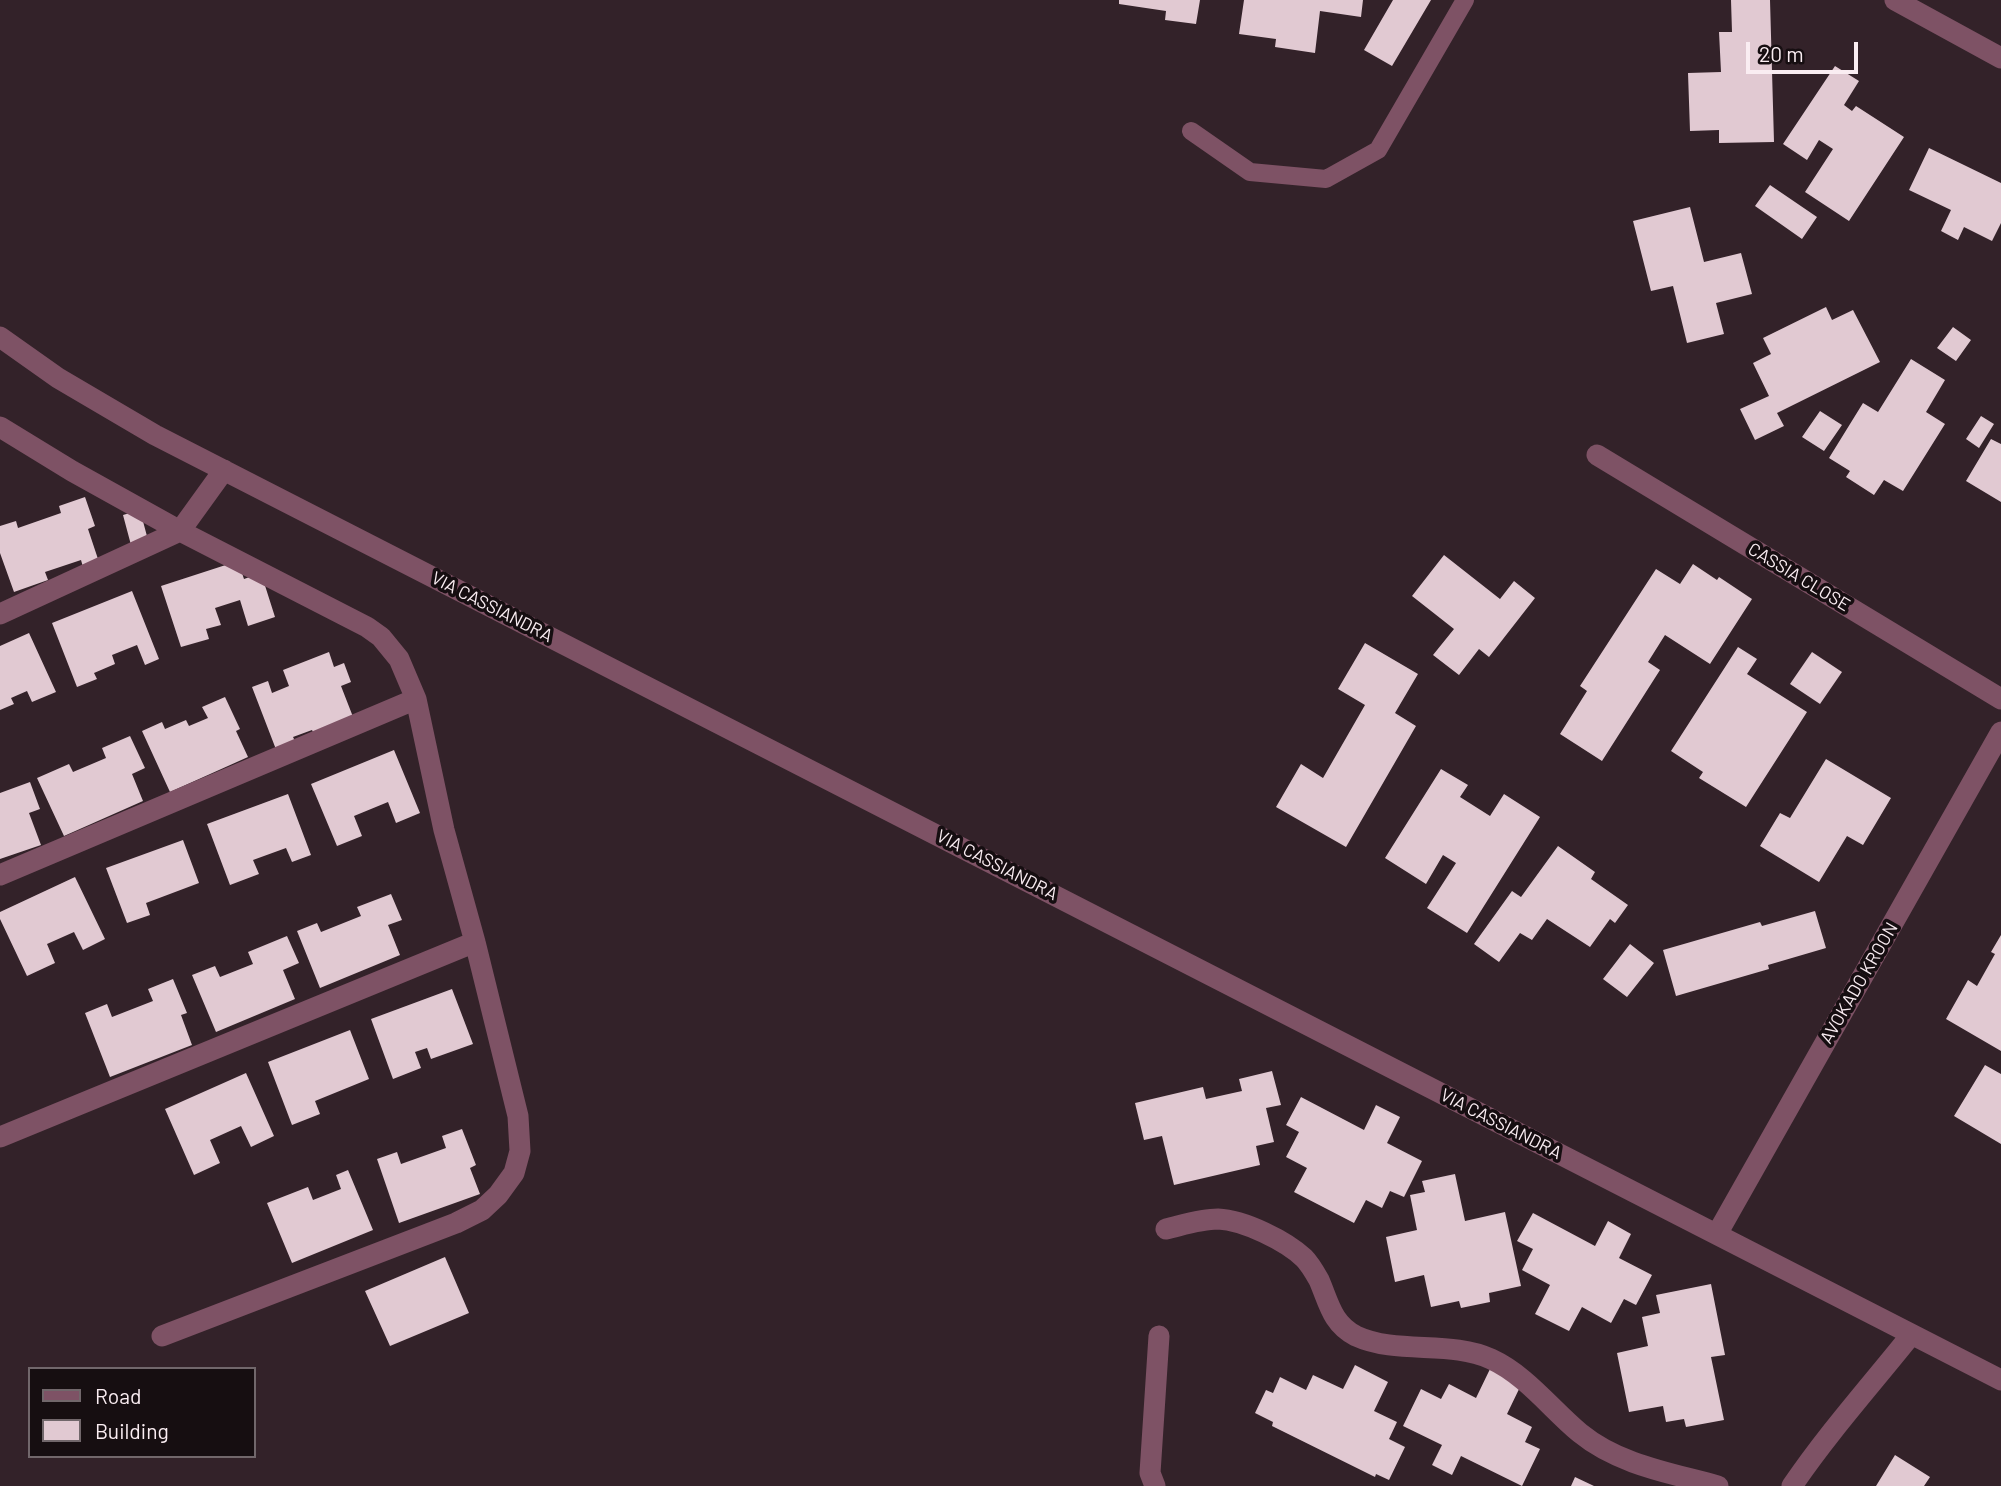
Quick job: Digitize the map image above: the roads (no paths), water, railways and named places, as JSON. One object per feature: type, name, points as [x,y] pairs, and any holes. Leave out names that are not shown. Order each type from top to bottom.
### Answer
[{"type":"street","points":[[1895,0],[2001,58]]},
{"type":"street","name":"VIA CASSIANDRA","points":[[0,337],[58,378],[155,435],[2001,1380]]},
{"type":"street","points":[[0,428],[180,531],[367,627],[381,637],[399,659],[416,699],[444,831],[475,942],[518,1116],[520,1151],[514,1173],[498,1195],[482,1210],[456,1223],[162,1336]]},
{"type":"street","name":"CASSIA CLOSE","points":[[1597,455],[2001,699]]},
{"type":"street","points":[[0,614],[180,531],[224,470]]},
{"type":"street","points":[[0,875],[416,699]]},
{"type":"street","name":"AVOKADO KROON","points":[[1717,1234],[2001,732]]},
{"type":"street","points":[[0,1137],[475,942]]},
{"type":"street","points":[[1166,1229],[1219,1219],[1247,1225],[1285,1244],[1305,1259],[1318,1279],[1335,1320],[1353,1335],[1377,1344],[1462,1351],[1490,1358],[1517,1376],[1582,1434],[1610,1452],[1642,1465],[1718,1486]]},
{"type":"street","points":[[1791,1486],[1822,1443],[1910,1335]]},
{"type":"street","points":[[1155,1486],[1150,1473],[1159,1336]]},
{"type":"lane","points":[[1191,131],[1250,172],[1326,179],[1378,150],[1465,0]]}]
